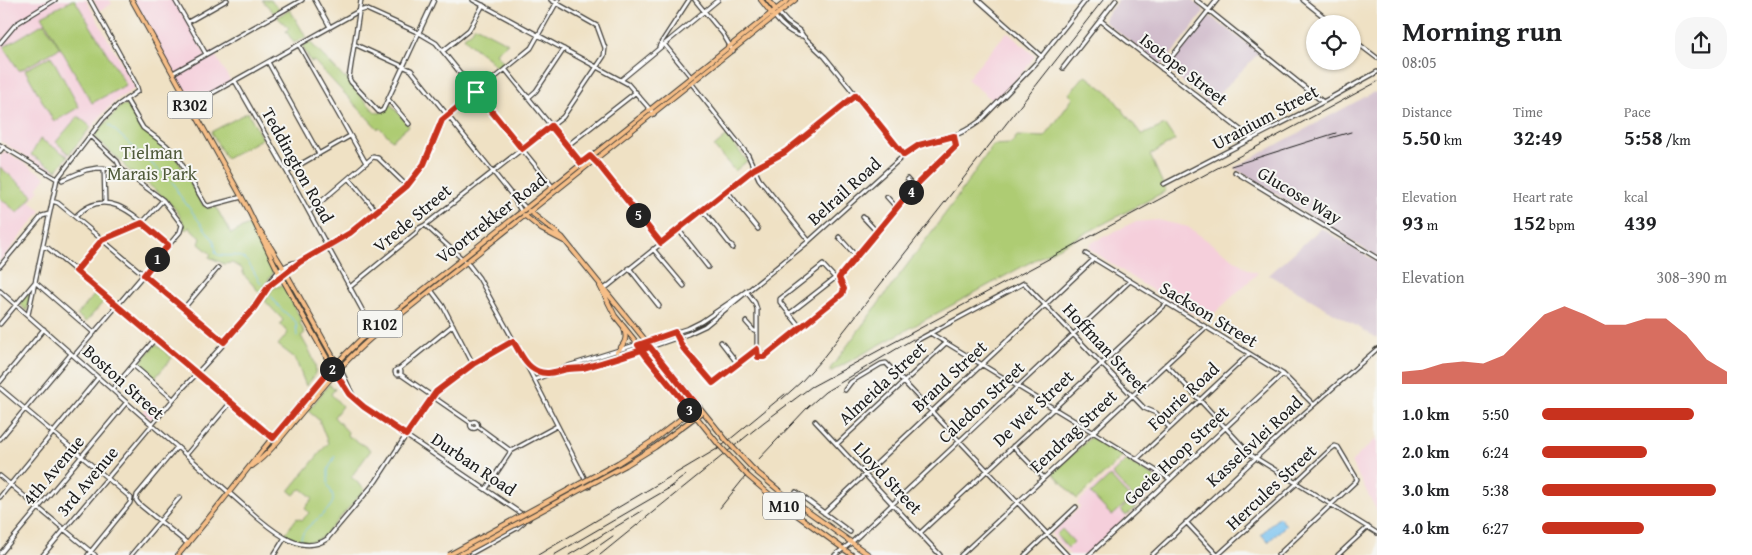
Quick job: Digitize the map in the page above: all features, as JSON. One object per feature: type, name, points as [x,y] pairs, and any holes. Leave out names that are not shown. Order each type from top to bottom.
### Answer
[{"type":"main road","points":[[761,0],[775,17]]},
{"type":"main road","points":[[768,0],[779,13]]},
{"type":"main road","name":"R102","points":[[771,13],[788,0]]},
{"type":"main road","name":"R102","points":[[775,17],[796,0]]},
{"type":"main road","name":"Durban Road","points":[[132,2],[242,196],[278,271],[335,373]]},
{"type":"main road","name":"Voortrekker Road","points":[[178,555],[311,391],[336,363],[374,328],[771,13]]},
{"type":"main road","name":"Voortrekker Road","points":[[250,467],[277,441],[335,373],[365,344],[775,17]]},
{"type":"main road","points":[[691,77],[696,78],[703,72],[708,71]]},
{"type":"main road","name":"M10","points":[[526,208],[562,237],[564,242]]},
{"type":"main road","name":"M10","points":[[521,211],[542,229],[564,242],[580,259],[697,406],[753,469],[782,493],[869,555]]},
{"type":"main road","name":"Durban Road","points":[[259,230],[265,236],[340,368]]},
{"type":"main road","name":"M10","points":[[602,289],[622,324],[638,345],[696,418],[748,476],[776,500],[852,555]]},
{"type":"main road","points":[[617,352],[624,344],[626,338],[622,324]]},
{"type":"main road","points":[[449,555],[638,452],[697,406]]},
{"type":"main road","points":[[459,555],[626,466],[702,412]]},
{"type":"street","points":[[0,43],[16,24],[55,0]]},
{"type":"street","points":[[28,315],[57,179],[103,119],[138,90],[90,0]]},
{"type":"street","points":[[175,0],[206,54]]},
{"type":"street","points":[[188,22],[227,0]]},
{"type":"street","points":[[173,73],[302,0]]},
{"type":"street","points":[[315,0],[330,27]]},
{"type":"street","points":[[361,0],[349,78],[379,112],[383,110],[434,0]]},
{"type":"street","points":[[473,0],[630,85],[654,114]]},
{"type":"street","name":"Vrede Street","points":[[350,287],[416,234],[419,228],[564,116],[605,52],[599,28],[596,25],[557,1],[551,0]]},
{"type":"street","points":[[659,48],[660,43],[689,0]]},
{"type":"street","points":[[695,0],[731,45],[733,51]]},
{"type":"street","points":[[622,80],[718,0]]},
{"type":"street","points":[[977,0],[1042,56]]},
{"type":"street","name":"Belrail Road","points":[[564,370],[701,322],[746,291],[809,241],[904,155],[919,145],[954,136],[980,121],[1042,56],[1086,0]]},
{"type":"street","points":[[1062,68],[1116,0]]},
{"type":"street","points":[[1196,0],[1323,102]]},
{"type":"street","points":[[1162,69],[1217,0]]},
{"type":"street","points":[[1303,0],[1322,15]]},
{"type":"street","points":[[269,286],[300,262],[350,233],[407,186],[424,164],[439,127],[448,115],[531,48],[557,1]]},
{"type":"street","points":[[443,51],[469,30],[483,5]]},
{"type":"street","points":[[191,105],[330,27],[367,9],[436,43],[552,186]]},
{"type":"street","points":[[779,13],[787,22],[800,31],[825,57],[904,155]]},
{"type":"street","points":[[775,17],[791,32],[798,36],[803,36]]},
{"type":"street","name":"Isotope Street","points":[[1100,20],[1252,139]]},
{"type":"street","points":[[354,44],[404,66],[413,72],[511,194],[526,208]]},
{"type":"street","points":[[664,44],[691,77]]},
{"type":"street","points":[[299,45],[366,163]]},
{"type":"street","points":[[1361,46],[1377,58]]},
{"type":"street","points":[[528,98],[536,91],[564,49]]},
{"type":"street","points":[[268,62],[319,154]]},
{"type":"street","points":[[505,69],[585,168]]},
{"type":"street","name":"Uranium Street","points":[[1164,184],[1377,72]]},
{"type":"street","name":"Teddington Road","points":[[235,81],[365,315]]},
{"type":"street","points":[[692,84],[748,155],[764,185],[809,241]]},
{"type":"street","points":[[567,146],[636,92]]},
{"type":"street","points":[[602,289],[756,169],[785,152],[856,95]]},
{"type":"street","points":[[126,99],[143,128],[177,156],[205,205],[242,196]]},
{"type":"street","points":[[388,99],[409,124]]},
{"type":"street","points":[[0,439],[180,232],[182,225],[164,200],[121,169],[117,161],[90,136]]},
{"type":"street","points":[[287,172],[350,136]]},
{"type":"street","points":[[790,314],[837,278],[914,187],[955,147],[954,136]]},
{"type":"street","points":[[0,151],[2,146],[57,179]]},
{"type":"street","points":[[590,156],[661,243]]},
{"type":"street","points":[[308,212],[372,157],[377,157],[407,186]]},
{"type":"street","points":[[104,168],[105,203]]},
{"type":"street","points":[[62,180],[86,170],[121,169]]},
{"type":"street","name":"Glucose Way","points":[[1235,172],[1377,258]]},
{"type":"street","points":[[349,178],[376,212]]},
{"type":"street","points":[[907,179],[914,187]]},
{"type":"street","points":[[727,191],[758,229]]},
{"type":"street","points":[[511,194],[521,211]]},
{"type":"street","points":[[887,197],[897,208]]},
{"type":"street","points":[[76,271],[102,240],[142,223],[164,200]]},
{"type":"street","points":[[52,201],[58,203],[224,342]]},
{"type":"street","points":[[75,217],[90,206],[105,203],[120,206],[168,245]]},
{"type":"street","points":[[703,210],[733,248]]},
{"type":"street","points":[[0,266],[42,216],[49,214]]},
{"type":"street","points":[[862,216],[876,232]]},
{"type":"street","points":[[425,225],[462,258],[479,278],[588,484]]},
{"type":"street","points":[[678,230],[708,267]]},
{"type":"street","points":[[839,237],[856,256]]},
{"type":"street","points":[[43,246],[76,271],[273,438]]},
{"type":"street","points":[[653,249],[684,286]]},
{"type":"street","name":"Sackson Street","points":[[1086,254],[1129,282],[1283,374],[1313,404]]},
{"type":"street","name":"Brand Street","points":[[824,512],[1093,260]]},
{"type":"street","points":[[269,286],[278,271],[297,261],[300,262]]},
{"type":"street","points":[[746,291],[757,309],[758,357],[764,357],[801,328],[842,294],[844,289],[837,278],[825,266],[821,266],[780,299],[780,302],[801,328]]},
{"type":"street","points":[[184,308],[218,268]]},
{"type":"street","points":[[629,268],[659,306]]},
{"type":"street","points":[[0,324],[35,282]]},
{"type":"street","points":[[35,282],[94,333]]},
{"type":"street","name":"Caledon Street","points":[[835,555],[960,441],[1129,282]]},
{"type":"street","name":"Hoffman Street","points":[[930,333],[1024,283],[1145,409],[1156,413],[1170,428]]},
{"type":"street","name":"3rd Avenue","points":[[43,555],[173,399],[254,308],[269,286]]},
{"type":"street","points":[[431,290],[443,306],[473,364]]},
{"type":"street","name":"Boston Street","points":[[0,291],[229,494],[284,539]]},
{"type":"street","name":"Belrail Road","points":[[534,380],[564,370],[582,368],[642,350],[697,330],[710,322],[746,291]]},
{"type":"street","name":"De Wet Street","points":[[920,533],[1166,304]]},
{"type":"street","points":[[746,322],[754,331],[757,331]]},
{"type":"street","points":[[453,325],[396,370],[395,374],[400,374],[471,423],[472,427],[477,426],[511,451]]},
{"type":"street","name":"Eendrag Street","points":[[961,555],[1205,328]]},
{"type":"street","points":[[0,382],[44,329]]},
{"type":"street","points":[[675,332],[677,338],[695,363],[712,383],[715,383],[757,349]]},
{"type":"street","points":[[916,341],[930,333],[1170,479]]},
{"type":"street","points":[[112,390],[155,338]]},
{"type":"street","points":[[274,555],[284,539],[308,546],[317,545],[325,540],[371,487],[432,396],[473,364],[513,341]]},
{"type":"street","points":[[721,342],[738,364]]},
{"type":"street","name":"Almeida Street","points":[[837,444],[946,342]]},
{"type":"street","name":"Kasselsvlei Road","points":[[1152,555],[1313,404],[1377,349]]},
{"type":"street","name":"Fourie Road","points":[[1137,459],[1249,354]]},
{"type":"street","points":[[525,362],[536,371],[551,374]]},
{"type":"street","points":[[845,390],[851,382],[884,364],[889,366],[1067,555]]},
{"type":"street","points":[[1166,364],[1225,428],[1256,458],[1377,533]]},
{"type":"street","points":[[132,365],[173,399]]},
{"type":"street","name":"Durban Road","points":[[340,368],[354,398]]},
{"type":"street","name":"Durban Road","points":[[335,373],[344,389],[354,398],[528,519]]},
{"type":"street","name":"Goeie Hoop Street","points":[[1089,555],[1283,374]]},
{"type":"street","points":[[0,497],[98,378]]},
{"type":"street","points":[[0,388],[188,544]]},
{"type":"street","points":[[186,455],[231,402]]},
{"type":"street","name":"4th Avenue","points":[[0,554],[126,403]]},
{"type":"street","name":"Lloyd Street","points":[[815,421],[940,555]]},
{"type":"street","points":[[486,489],[511,451],[557,426]]},
{"type":"street","points":[[1013,446],[1043,478]]},
{"type":"street","name":"Hercules Street","points":[[1218,555],[1335,446],[1341,450],[1357,479],[1332,504]]},
{"type":"street","points":[[89,553],[177,447]]},
{"type":"street","points":[[0,476],[89,553],[95,555]]},
{"type":"street","points":[[588,484],[528,519],[517,528],[471,553],[468,545],[588,484]]},
{"type":"street","points":[[796,492],[850,532]]},
{"type":"street","points":[[131,555],[180,497]]},
{"type":"street","points":[[1278,555],[1332,504]]},
{"type":"street","points":[[1025,555],[1076,508]]},
{"type":"street","points":[[1186,522],[1218,555]]},
{"type":"street","points":[[1338,555],[1368,527]]},
{"type":"shaded area","points":[[0,0],[86,0],[135,87],[104,112],[58,169],[52,172],[0,141]]},
{"type":"shaded area","points":[[93,0],[110,0],[112,4],[99,11]]},
{"type":"shaded area","points":[[133,0],[175,0],[206,55],[213,51],[231,82],[191,105]]},
{"type":"shaded area","points":[[1118,0],[1192,0],[1204,12],[1164,64],[1161,65],[1104,21]]},
{"type":"shaded area","points":[[1210,16],[1259,53],[1209,104],[1167,69],[1206,18]]},
{"type":"shaded area","points":[[1007,32],[1035,56],[1023,72],[994,101],[967,79]]},
{"type":"shaded area","points":[[1374,92],[1377,94],[1377,257],[1234,168]]},
{"type":"shaded area","points":[[5,151],[46,177],[30,201],[41,211],[0,262],[0,156]]},
{"type":"shaded area","points":[[1158,220],[1188,227],[1249,270],[1258,273],[1206,321],[1142,284],[1090,249],[1090,244],[1093,242],[1134,222]]},
{"type":"shaded area","points":[[1321,228],[1377,262],[1377,338],[1269,275]]},
{"type":"shaded area","points":[[152,402],[160,409],[151,420],[143,412]]},
{"type":"shaded area","points":[[1377,438],[1377,511],[1351,462]]},
{"type":"shaded area","points":[[1127,457],[1166,480],[1086,555],[1070,555],[1051,534],[1080,507],[1077,503]]},
{"type":"green space","points":[[75,0],[126,85],[92,103],[42,16]]},
{"type":"green space","points":[[262,0],[271,0],[280,9],[274,13]]},
{"type":"green space","points":[[290,10],[306,37],[294,43],[286,31],[289,28],[277,17]]},
{"type":"green space","points":[[44,23],[60,48],[19,71],[4,47]]},
{"type":"green space","points":[[475,26],[508,43],[496,53],[506,65],[499,71],[489,59],[469,44],[464,37]]},
{"type":"green space","points":[[310,42],[345,79],[347,78],[375,112],[383,112],[389,102],[409,126],[392,140],[379,127],[378,129],[314,61],[311,62],[302,46]]},
{"type":"green space","points":[[51,56],[79,107],[54,122],[25,70]]},
{"type":"green space","points":[[1085,75],[1110,94],[1142,135],[1165,125],[1175,140],[1150,155],[1166,191],[1027,264],[830,372],[830,369],[956,199],[993,145],[1011,144],[1017,136],[1045,137],[1073,98],[1069,94]]},
{"type":"green space","name":"Tielman Marais Park","points":[[122,105],[127,106],[141,129],[166,148],[178,161],[203,205],[208,208],[216,207],[231,234],[250,224],[273,267],[273,273],[260,293],[244,275],[240,267],[232,263],[224,264],[209,257],[211,254],[199,244],[201,238],[189,227],[186,230],[184,228],[177,211],[160,194],[125,167],[95,137],[95,134]]},
{"type":"green space","points":[[248,112],[263,138],[226,159],[211,132]]},
{"type":"green space","points":[[78,116],[91,127],[69,154],[56,142]]},
{"type":"green space","points":[[727,136],[747,161],[735,171],[714,147]]},
{"type":"green space","points":[[40,139],[68,156],[57,170],[31,155]]},
{"type":"green space","points":[[0,167],[33,195],[18,213],[0,198]]},
{"type":"green space","points":[[283,285],[302,321],[300,323],[305,333],[301,336],[315,364],[313,378],[306,386],[295,358],[278,345],[288,333],[280,324],[283,320],[265,301],[273,288]]},
{"type":"green space","points":[[31,291],[27,310],[26,311],[20,303]]},
{"type":"green space","points":[[96,293],[105,300],[86,322],[77,315]]},
{"type":"green space","points":[[156,344],[172,358],[155,378],[139,364]]},
{"type":"green space","points":[[329,384],[335,389],[331,394],[342,406],[334,417],[348,432],[347,435],[371,450],[351,477],[365,489],[324,536],[314,541],[304,542],[284,535],[297,518],[302,520],[309,513],[305,508],[313,498],[302,489],[294,495],[289,491],[328,443],[319,420],[308,411]]},
{"type":"green space","points":[[1091,437],[1123,456],[1077,499],[1053,473]]},
{"type":"green space","points":[[1126,460],[1155,477],[1156,487],[1138,503],[1112,474]]},
{"type":"green space","points":[[1110,476],[1131,499],[1112,516],[1091,494]]},
{"type":"green space","points":[[1133,498],[1139,504],[1126,516],[1121,510]]},
{"type":"green space","points":[[1062,529],[1074,542],[1068,548],[1056,535]]},
{"type":"water","points":[[1279,517],[1286,525],[1268,542],[1261,534]]},
{"type":"waterway","points":[[109,125],[175,185],[178,193],[214,241],[216,254],[241,257],[251,266],[261,283]]},
{"type":"waterway","points":[[271,296],[280,308],[296,322],[297,336]]},
{"type":"waterway","points":[[328,483],[328,470],[335,456]]},
{"type":"waterway","points":[[301,539],[306,529],[326,511],[333,501],[328,485]]},
{"type":"railway","points":[[782,399],[822,359],[1103,0]]},
{"type":"railway","points":[[600,555],[764,422],[811,387],[1377,82]]},
{"type":"railway","points":[[1330,138],[1351,132]]},
{"type":"railway","points":[[1231,166],[1336,133]]},
{"type":"railway","points":[[758,460],[808,407],[825,392],[913,339]]},
{"type":"railway","points":[[717,450],[785,394]]},
{"type":"railway","points":[[538,555],[722,446]]},
{"type":"railway","points":[[720,508],[749,472]]},
{"type":"railway","points":[[667,489],[686,475]]},
{"type":"railway","points":[[554,555],[673,486]]},
{"type":"railway","points":[[569,555],[642,511]]},
{"type":"railway","points":[[586,555],[613,536]]},
{"type":"route","points":[[476,92],[442,120],[424,164],[407,186],[350,233],[300,262],[299,265],[269,286],[254,308],[224,342],[144,275],[168,245],[142,223],[106,237],[76,271],[273,438],[332,367],[344,389],[349,394],[364,407],[406,435],[436,392],[473,364],[513,341],[525,362],[536,371],[551,374],[582,368],[642,350],[650,347],[697,406],[691,411],[646,356],[642,350],[638,345],[675,332],[683,348],[710,382],[713,383],[757,349],[758,357],[764,357],[844,292],[839,278],[841,275],[914,187],[956,146],[954,136],[924,143],[911,149],[904,155],[856,95],[785,152],[754,169],[661,243],[590,156],[581,163],[551,126],[522,149],[476,92]]}]
